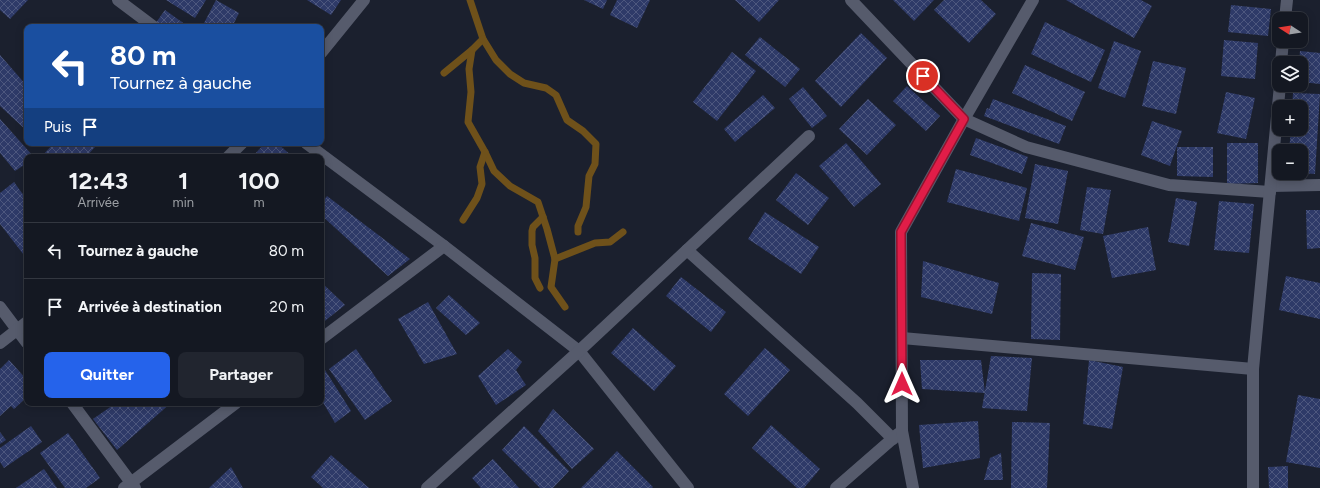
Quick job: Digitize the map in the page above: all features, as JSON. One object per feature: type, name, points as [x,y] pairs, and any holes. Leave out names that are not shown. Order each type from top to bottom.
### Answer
[{"type":"street","points":[[118,0],[150,24]]},
{"type":"street","points":[[324,49],[364,0]]},
{"type":"street","points":[[852,0],[964,119],[1026,147],[1169,185],[1270,189],[1320,185]]},
{"type":"street","points":[[913,488],[902,431],[901,232],[964,119],[1034,0]]},
{"type":"street","points":[[1286,12],[1287,0]]},
{"type":"street","points":[[1253,488],[1253,368],[1279,92]]},
{"type":"street","points":[[427,488],[579,351],[809,136]]},
{"type":"street","points":[[231,154],[239,146]]},
{"type":"street","points":[[310,146],[321,154]]},
{"type":"street","points":[[324,156],[444,246],[579,351],[688,488]]},
{"type":"street","points":[[324,337],[444,246]]},
{"type":"street","points":[[687,250],[857,402],[893,439]]},
{"type":"street","points":[[0,307],[22,326],[0,343]]},
{"type":"street","points":[[902,338],[1253,368]]},
{"type":"street","points":[[74,406],[130,486],[232,406]]},
{"type":"street","points":[[836,488],[902,431]]},
{"type":"building","points":[[0,0],[28,0],[10,19],[0,10]]},
{"type":"building","points":[[166,0],[206,0],[195,18]]},
{"type":"building","points":[[216,0],[239,13],[234,24],[204,24]]},
{"type":"building","points":[[307,0],[341,0],[331,15]]},
{"type":"building","points":[[584,0],[607,0],[603,9]]},
{"type":"building","points":[[617,0],[650,0],[637,28],[610,15]]},
{"type":"building","points":[[735,0],[779,0],[759,22]]},
{"type":"building","points":[[893,0],[934,0],[914,21]]},
{"type":"building","points":[[944,0],[981,0],[996,14],[969,43],[934,10]]},
{"type":"building","points":[[1066,0],[1141,0],[1152,6],[1134,38]]},
{"type":"building","points":[[1231,5],[1271,9],[1268,36],[1228,32]]},
{"type":"building","points":[[165,10],[185,24],[155,24]]},
{"type":"building","points":[[1045,22],[1105,50],[1091,82],[1031,54]]},
{"type":"building","points":[[861,33],[887,58],[841,107],[815,81]]},
{"type":"building","points":[[760,37],[800,69],[785,87],[745,55]]},
{"type":"building","points":[[1224,40],[1258,43],[1255,79],[1221,76]]},
{"type":"building","points":[[1114,41],[1141,51],[1125,98],[1098,88]]},
{"type":"building","points":[[1300,51],[1320,53],[1320,84],[1308,83],[1308,56],[1300,56]]},
{"type":"building","points":[[732,52],[756,71],[717,121],[693,102]]},
{"type":"building","points":[[0,55],[24,83],[24,128],[0,106]]},
{"type":"building","points":[[1153,61],[1186,68],[1176,114],[1142,106]]},
{"type":"building","points":[[1025,65],[1085,92],[1072,121],[1012,93]]},
{"type":"building","points":[[907,86],[940,116],[926,131],[893,101]]},
{"type":"building","points":[[803,87],[827,116],[812,128],[789,99]]},
{"type":"building","points":[[1226,92],[1255,98],[1246,139],[1217,133]]},
{"type":"building","points":[[1293,93],[1320,94],[1315,174],[1308,174],[1308,144],[1290,144],[1290,136],[1308,136],[1308,100],[1292,100]]},
{"type":"building","points":[[763,95],[775,108],[735,142],[724,129]]},
{"type":"building","points":[[868,99],[896,125],[867,155],[839,129]]},
{"type":"building","points":[[993,99],[1066,126],[1059,144],[984,116]]},
{"type":"building","points":[[0,119],[31,154],[24,154],[24,165],[15,171],[0,153]]},
{"type":"building","points":[[1152,121],[1182,131],[1170,166],[1141,155]]},
{"type":"building","points":[[976,138],[1028,157],[1022,174],[970,155]]},
{"type":"building","points":[[846,143],[881,184],[854,207],[819,166]]},
{"type":"building","points":[[1227,143],[1258,143],[1258,183],[1227,184]]},
{"type":"building","points":[[51,146],[95,147],[89,154],[44,154]]},
{"type":"building","points":[[262,146],[280,146],[290,154],[255,154]]},
{"type":"building","points":[[1177,147],[1213,147],[1213,177],[1177,176]]},
{"type":"building","points":[[1035,164],[1068,171],[1058,224],[1025,218]]},
{"type":"building","points":[[956,169],[1027,188],[1019,221],[947,202]]},
{"type":"building","points":[[796,173],[829,198],[808,225],[776,200]]},
{"type":"building","points":[[14,182],[24,196],[24,255],[0,224],[0,193]]},
{"type":"building","points":[[1087,187],[1111,190],[1103,234],[1080,230]]},
{"type":"building","points":[[327,196],[410,259],[388,276],[324,218],[324,200]]},
{"type":"building","points":[[1176,198],[1197,202],[1189,246],[1168,242]]},
{"type":"building","points":[[1219,201],[1254,204],[1249,253],[1214,250]]},
{"type":"building","points":[[1306,210],[1320,210],[1320,248],[1307,249]]},
{"type":"building","points":[[765,212],[819,247],[801,274],[748,239]]},
{"type":"building","points":[[1031,223],[1084,237],[1075,270],[1022,256]]},
{"type":"building","points":[[1148,227],[1156,270],[1112,278],[1103,236]]},
{"type":"building","points":[[923,261],[999,283],[992,314],[921,297]]},
{"type":"building","points":[[1032,273],[1061,274],[1060,340],[1031,339]]},
{"type":"building","points":[[1286,276],[1320,283],[1320,319],[1279,310]]},
{"type":"building","points":[[681,277],[726,312],[711,332],[666,296]]},
{"type":"building","points":[[324,285],[345,305],[324,322]]},
{"type":"building","points":[[449,295],[480,323],[466,335],[436,308]]},
{"type":"building","points":[[428,302],[457,354],[424,364],[398,319]]},
{"type":"building","points":[[633,328],[676,366],[654,391],[611,353]]},
{"type":"building","points":[[765,348],[790,370],[748,416],[724,394]]},
{"type":"building","points":[[356,349],[392,401],[365,420],[329,369]]},
{"type":"building","points":[[508,349],[522,362],[516,370],[526,385],[496,405],[478,376]]},
{"type":"building","points":[[991,356],[1032,358],[1027,411],[982,408]]},
{"type":"building","points":[[9,360],[24,377],[24,400],[14,409],[11,406],[0,416],[0,369]]},
{"type":"building","points":[[920,360],[981,360],[985,393],[922,389]]},
{"type":"building","points":[[1089,360],[1123,367],[1112,429],[1083,424]]},
{"type":"building","points":[[324,369],[351,411],[335,423],[324,404]]},
{"type":"building","points":[[1298,395],[1320,399],[1320,468],[1286,462]]},
{"type":"building","points":[[112,406],[168,406],[117,450],[93,419]]},
{"type":"building","points":[[553,409],[594,449],[572,469],[538,431]]},
{"type":"building","points":[[978,421],[980,458],[923,468],[919,425]]},
{"type":"building","points":[[1012,422],[1050,423],[1047,488],[1011,488]]},
{"type":"building","points":[[771,425],[820,469],[804,488],[797,488],[752,448]]},
{"type":"building","points":[[31,426],[42,442],[4,468],[0,462],[0,448]]},
{"type":"building","points":[[524,426],[569,471],[553,488],[540,488],[502,450]]},
{"type":"building","points":[[0,432],[6,440],[0,444]]},
{"type":"building","points":[[68,433],[100,478],[86,488],[65,488],[40,453]]},
{"type":"building","points":[[617,451],[653,487],[581,488]]},
{"type":"building","points":[[1001,453],[1003,480],[984,480],[990,458]]},
{"type":"building","points":[[331,455],[369,488],[323,488],[311,477]]},
{"type":"building","points":[[493,459],[519,488],[481,488],[472,478]]},
{"type":"building","points":[[1288,466],[1288,488],[1269,488],[1268,467]]},
{"type":"building","points":[[231,467],[243,488],[209,488]]},
{"type":"building","points":[[44,469],[57,488],[16,488]]},
{"type":"waterway","points":[[470,0],[483,39],[472,50],[469,69],[471,92],[468,122],[494,171],[510,186],[538,202],[555,259],[551,287],[565,307]]},
{"type":"waterway","points":[[483,39],[496,60],[510,74],[524,83],[546,88],[556,95],[567,120],[583,131],[596,144],[595,164],[589,176],[586,207],[578,226],[578,232]]},
{"type":"waterway","points":[[444,73],[472,50]]},
{"type":"waterway","points":[[463,220],[477,198],[482,184],[480,167],[485,152]]},
{"type":"waterway","points":[[540,288],[535,278],[535,258],[532,245],[532,231],[533,227],[543,217]]},
{"type":"waterway","points":[[555,259],[595,243],[610,242],[623,232]]},
{"type":"route","points":[[902,384],[901,232],[964,119],[923,76]]}]
